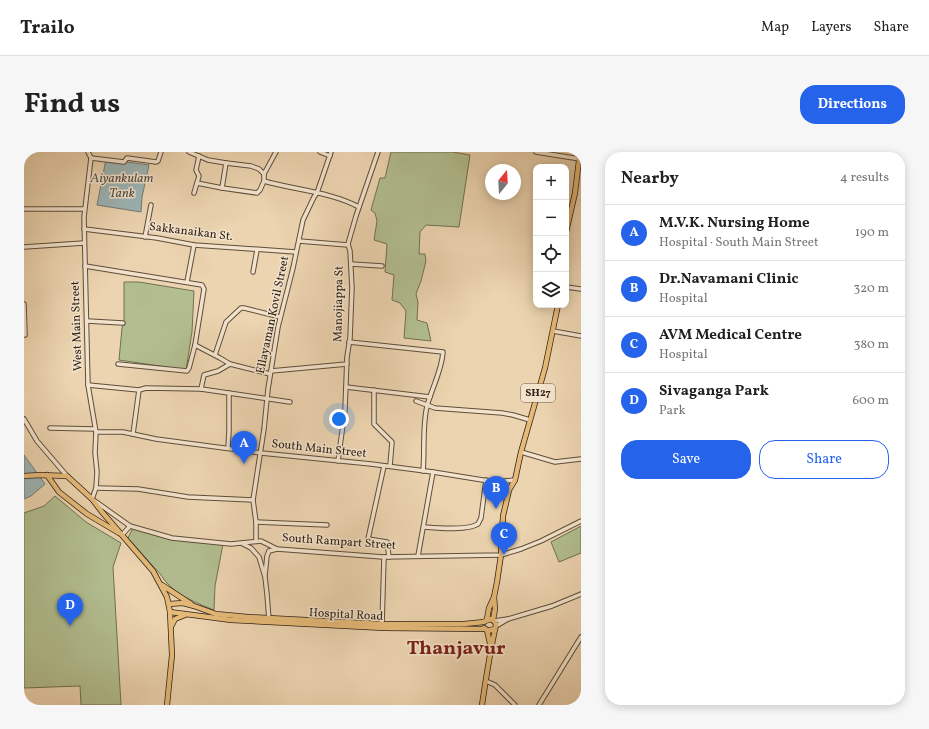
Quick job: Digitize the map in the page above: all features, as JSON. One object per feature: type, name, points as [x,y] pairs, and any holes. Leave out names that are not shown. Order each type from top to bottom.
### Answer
[{"type":"main road","points":[[569,220],[576,193],[580,152]]},
{"type":"main road","name":"SH27","points":[[489,620],[489,608],[494,597],[501,555],[503,516],[509,490],[516,480],[521,452],[545,368],[557,308]]},
{"type":"main road","points":[[24,476],[67,476],[92,499],[153,571],[160,582],[169,604],[170,612],[172,655],[167,705]]},
{"type":"main road","points":[[47,476],[58,492],[87,514],[122,535]]},
{"type":"main road","points":[[160,582],[194,606]]},
{"type":"main road","points":[[169,604],[183,603],[194,606]]},
{"type":"main road","name":"Hospital Road","points":[[194,606],[216,614],[269,620],[384,628],[490,631],[495,628]]},
{"type":"main road","name":"Hospital Road","points":[[170,612],[193,614],[226,620],[382,624],[464,624],[489,620]]},
{"type":"main road","points":[[171,632],[175,619],[182,615],[193,614]]},
{"type":"main road","points":[[482,705],[495,628],[489,620],[484,626],[491,648]]},
{"type":"street","points":[[24,158],[25,152]]},
{"type":"street","points":[[88,152],[91,158],[124,162],[127,158],[156,162],[158,161],[161,152]]},
{"type":"street","points":[[189,152],[208,160],[251,166],[259,169],[264,174]]},
{"type":"street","points":[[197,183],[257,193],[264,181],[264,174],[276,152]]},
{"type":"street","points":[[320,152],[331,154]]},
{"type":"street","name":"Manojiappa St","points":[[338,461],[345,410],[347,364],[350,342],[352,288],[348,245],[378,152]]},
{"type":"street","points":[[536,152],[580,160]]},
{"type":"street","name":"Ellayaman Kovil Street","points":[[256,541],[256,522],[253,500],[261,453],[270,373],[280,317],[303,220],[314,197],[317,194],[331,154]]},
{"type":"street","points":[[194,193],[199,176],[196,170],[199,156]]},
{"type":"street","name":"West Main Street","points":[[91,158],[84,209],[84,243],[88,385],[96,431],[95,454],[97,472],[96,488],[92,499]]},
{"type":"street","points":[[222,188],[226,163]]},
{"type":"street","points":[[264,181],[285,187],[339,198],[359,207]]},
{"type":"street","points":[[145,237],[151,205]]},
{"type":"street","points":[[24,209],[84,209]]},
{"type":"street","name":"Sakkanaikan St.","points":[[84,229],[194,245],[296,252]]},
{"type":"street","points":[[24,247],[84,243]]},
{"type":"street","points":[[298,243],[348,245]]},
{"type":"street","points":[[188,282],[194,245]]},
{"type":"street","points":[[253,272],[257,250]]},
{"type":"street","points":[[350,264],[382,266]]},
{"type":"street","points":[[85,266],[200,284],[203,287],[195,345],[189,368],[187,370],[118,364]]},
{"type":"street","points":[[569,287],[581,289]]},
{"type":"street","points":[[24,304],[25,335]]},
{"type":"street","points":[[215,355],[226,322],[241,308],[280,317]]},
{"type":"street","points":[[86,321],[123,323]]},
{"type":"street","points":[[553,331],[581,336]]},
{"type":"street","points":[[350,342],[443,352],[427,406],[424,424],[424,471]]},
{"type":"street","points":[[195,345],[230,364],[270,373],[347,364]]},
{"type":"street","points":[[201,389],[204,375],[218,371],[230,364]]},
{"type":"street","points":[[88,385],[139,390],[146,388],[201,389],[290,402]]},
{"type":"street","points":[[346,388],[430,397]]},
{"type":"street","points":[[133,434],[139,390]]},
{"type":"street","points":[[374,390],[374,424],[392,442],[390,466]]},
{"type":"street","points":[[228,448],[229,393]]},
{"type":"street","points":[[416,401],[435,408],[514,414],[530,420]]},
{"type":"street","points":[[24,419],[37,441],[67,476]]},
{"type":"street","name":"South Main Street","points":[[50,428],[123,432],[261,453],[390,466],[495,482],[516,480]]},
{"type":"street","points":[[521,452],[555,462],[581,459]]},
{"type":"street","points":[[382,624],[387,542],[368,539],[384,466]]},
{"type":"street","points":[[418,556],[433,472]]},
{"type":"street","points":[[424,527],[448,528],[476,526],[481,518],[486,480]]},
{"type":"street","points":[[96,488],[138,489],[188,497],[253,500]]},
{"type":"street","points":[[92,499],[130,526],[172,538],[230,544],[242,544],[256,541]]},
{"type":"street","name":"South Rampart Street","points":[[256,541],[267,543],[277,549],[386,557],[501,555],[541,541],[581,521]]},
{"type":"street","points":[[256,522],[327,525]]},
{"type":"street","points":[[122,535],[130,526]]},
{"type":"street","points":[[242,544],[251,548],[259,557],[267,594],[269,620]]},
{"type":"street","points":[[264,576],[269,551],[277,549]]},
{"type":"street","points":[[489,620],[508,619],[552,606],[581,594]]},
{"type":"street","points":[[495,628],[508,619]]},
{"type":"street","points":[[539,705],[580,643],[581,637]]},
{"type":"street","points":[[486,681],[495,685],[515,705]]},
{"type":"green space","points":[[391,152],[453,152],[470,155],[459,227],[426,225],[420,232],[419,254],[425,254],[426,261],[416,294],[418,302],[417,320],[427,323],[431,341],[404,338],[406,311],[400,303],[392,300],[394,275],[385,272],[387,244],[374,240],[377,221],[375,213],[371,210],[380,178],[385,178]]},
{"type":"green space","points":[[124,282],[139,282],[194,291],[192,332],[186,370],[119,360],[124,320]]},
{"type":"green space","points":[[55,496],[86,522],[121,543],[113,567],[121,705],[81,705],[80,686],[24,688],[24,513],[44,506]]},
{"type":"green space","points":[[581,526],[581,553],[559,562],[551,542]]},
{"type":"green space","points":[[133,528],[170,539],[223,544],[215,586],[214,610],[184,597],[165,581],[128,538]]},
{"type":"water","name":"Aiyankulam Tank","points":[[106,159],[149,165],[142,197],[141,212],[97,205]]},
{"type":"water","points":[[24,455],[45,484],[31,496],[24,499]]},
{"type":"place","name":"M.V.K. Nursing Home","points":[[244,464]]},
{"type":"place","name":"Dr.Navamani Clinic","points":[[496,509]]},
{"type":"place","name":"AVM Medical Centre","points":[[504,555]]},
{"type":"place","name":"Sivaganga Park","points":[[70,626]]},
{"type":"district","name":"Thanjavur","points":[[456,649]]}]
